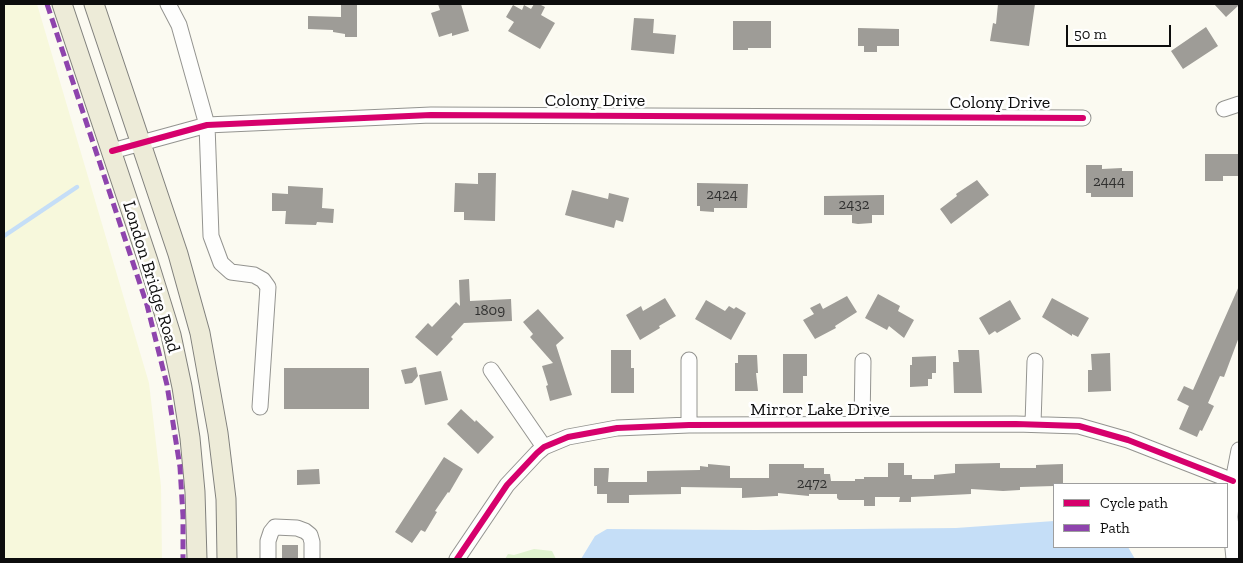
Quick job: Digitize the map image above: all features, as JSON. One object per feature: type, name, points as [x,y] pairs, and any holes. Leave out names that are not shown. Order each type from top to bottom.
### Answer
[{"type":"main road","name":"London Bridge Road","points":[[62,4],[112,151],[171,335],[190,438],[195,492],[197,559]]},
{"type":"main road","name":"London Bridge Road","points":[[94,4],[188,287],[200,332],[221,452],[226,499],[227,559]]},
{"type":"street","points":[[168,4],[179,25],[207,125],[211,236],[216,252],[222,263],[231,272],[254,275],[263,280],[268,286],[260,407]]},
{"type":"street","points":[[1224,110],[1239,104]]},
{"type":"street","name":"Colony Drive","points":[[112,151],[207,125],[431,115],[1083,118]]},
{"type":"street","points":[[689,426],[690,360]]},
{"type":"street","points":[[862,424],[863,361]]},
{"type":"street","points":[[1033,424],[1036,361]]},
{"type":"street","points":[[491,370],[544,447]]},
{"type":"street","name":"Mirror Lake Drive","points":[[457,559],[507,484],[544,447],[568,437],[617,428],[862,424],[1033,424],[1079,426],[1128,440],[1233,481]]},
{"type":"street","points":[[1234,559],[1230,517],[1233,481],[1239,450]]},
{"type":"street","points":[[268,559],[268,541],[271,532],[275,528],[297,528],[310,535],[312,559]]},
{"type":"green space","points":[[4,4],[37,4],[149,383],[161,486],[162,559],[4,559]]},
{"type":"green space","points":[[534,549],[552,551],[556,559],[505,559],[508,554],[514,555]]},
{"type":"water","points":[[1053,521],[1053,548],[1129,548],[1135,559],[581,559],[595,536],[607,529],[956,528]]},
{"type":"building","points":[[341,4],[357,4],[357,37],[345,37],[345,34],[333,32],[333,30],[308,29],[308,16],[341,17]]},
{"type":"building","points":[[438,4],[461,4],[469,31],[452,36],[452,33],[439,37],[431,13],[440,10]]},
{"type":"building","points":[[534,4],[545,7],[541,15],[555,23],[540,49],[508,31],[514,22],[506,17],[513,5],[522,10],[524,5],[531,9]]},
{"type":"building","points":[[998,4],[1035,4],[1029,46],[990,41],[993,23],[996,24]]},
{"type":"building","points":[[1214,4],[1239,4],[1239,5],[1226,17]]},
{"type":"building","points":[[634,18],[654,19],[653,33],[676,35],[674,54],[631,50]]},
{"type":"building","points":[[733,21],[771,21],[771,48],[733,50]]},
{"type":"building","points":[[1206,27],[1218,46],[1183,69],[1171,51]]},
{"type":"building","points":[[858,28],[899,29],[899,46],[877,46],[877,52],[864,52],[864,46],[858,46]]},
{"type":"building","points":[[1205,154],[1239,154],[1239,176],[1223,176],[1223,181],[1205,181]]},
{"type":"building","points":[[1086,165],[1102,165],[1102,169],[1122,168],[1122,171],[1133,171],[1133,197],[1091,197],[1091,193],[1086,193]]},
{"type":"building","points":[[478,173],[496,173],[495,221],[464,220],[464,212],[454,212],[455,183],[478,184]]},
{"type":"building","points":[[977,180],[989,195],[951,224],[940,209],[957,196],[956,194]]},
{"type":"building","points":[[697,183],[748,184],[747,208],[714,208],[714,212],[700,211],[700,206],[697,206]]},
{"type":"building","points":[[288,186],[323,188],[322,208],[334,209],[333,223],[317,222],[316,225],[285,224],[286,211],[272,211],[272,193],[288,194]]},
{"type":"building","points":[[572,190],[608,199],[609,193],[629,198],[623,222],[616,220],[614,228],[565,215]]},
{"type":"building","points":[[884,195],[884,215],[872,215],[872,223],[852,223],[852,215],[824,215],[824,196]]},
{"type":"building","points":[[469,279],[470,301],[511,299],[512,321],[464,323],[451,337],[453,339],[437,356],[415,337],[428,323],[432,327],[456,302],[460,306],[459,280]]},
{"type":"building","points":[[1239,286],[1239,337],[1224,377],[1220,376],[1208,403],[1214,406],[1197,437],[1179,429],[1189,406],[1177,400],[1184,386],[1193,390]]},
{"type":"building","points":[[878,294],[900,306],[898,311],[914,320],[904,338],[889,326],[887,330],[865,318]]},
{"type":"building","points":[[847,296],[857,312],[835,326],[836,328],[815,339],[803,320],[814,314],[810,308],[820,303],[823,309]]},
{"type":"building","points":[[665,298],[676,316],[640,340],[626,315],[641,306],[643,311]]},
{"type":"building","points":[[1052,298],[1089,318],[1078,337],[1072,334],[1072,336],[1042,317]]},
{"type":"building","points":[[706,300],[725,311],[729,306],[734,309],[736,307],[746,313],[731,340],[695,319]]},
{"type":"building","points":[[1010,300],[1021,319],[997,333],[995,331],[989,335],[979,318]]},
{"type":"building","points":[[538,309],[564,338],[556,345],[572,395],[550,401],[546,386],[548,385],[542,366],[553,363],[530,337],[533,334],[523,322]]},
{"type":"building","points":[[611,350],[631,350],[631,368],[634,368],[634,393],[611,393]]},
{"type":"building","points":[[958,350],[979,350],[982,393],[954,393],[953,362],[959,362]]},
{"type":"building","points":[[1110,353],[1111,391],[1088,392],[1088,370],[1092,370],[1091,354]]},
{"type":"building","points":[[783,354],[807,354],[807,376],[803,376],[803,393],[783,393]]},
{"type":"building","points":[[738,355],[757,355],[758,391],[735,391],[735,363],[738,363]]},
{"type":"building","points":[[936,356],[936,373],[932,373],[932,379],[928,379],[928,386],[910,387],[912,357]]},
{"type":"building","points":[[416,367],[418,376],[412,383],[405,384],[401,370]]},
{"type":"building","points":[[284,368],[369,368],[369,409],[284,409]]},
{"type":"building","points":[[441,371],[448,400],[425,405],[419,375]]},
{"type":"building","points":[[461,409],[494,437],[478,454],[447,424]]},
{"type":"building","points":[[444,457],[463,469],[449,493],[435,511],[437,512],[425,532],[421,530],[412,543],[395,532]]},
{"type":"building","points":[[888,463],[904,463],[904,475],[912,475],[912,479],[934,479],[934,475],[955,473],[955,464],[1000,463],[1000,468],[1036,468],[1036,465],[1063,464],[1063,483],[1053,483],[1053,486],[1020,487],[1020,490],[1003,491],[971,489],[971,494],[911,497],[911,502],[899,502],[900,497],[875,497],[875,506],[864,506],[864,500],[839,500],[837,494],[809,494],[809,496],[778,493],[778,496],[742,498],[742,488],[681,487],[681,494],[629,495],[629,503],[607,503],[607,494],[597,494],[597,486],[594,486],[594,468],[609,468],[608,482],[647,482],[647,471],[700,470],[700,466],[708,467],[708,464],[730,466],[730,478],[769,478],[769,464],[804,464],[804,468],[824,468],[824,474],[830,474],[831,481],[855,481],[855,479],[864,479],[864,477],[888,477]]},
{"type":"building","points":[[319,469],[320,484],[297,485],[297,470]]},
{"type":"building","points":[[282,545],[298,545],[298,559],[282,559]]},
{"type":"waterway","points":[[4,236],[77,187]]},
{"type":"marked path","points":[[47,4],[147,305],[167,385],[180,467],[183,559]]},
{"type":"cycle path","points":[[112,151],[207,125],[431,115],[1083,118]]},
{"type":"cycle path","points":[[457,559],[507,485],[544,447],[568,437],[617,428],[689,425],[1016,424],[1079,426],[1128,440],[1233,481]]}]
